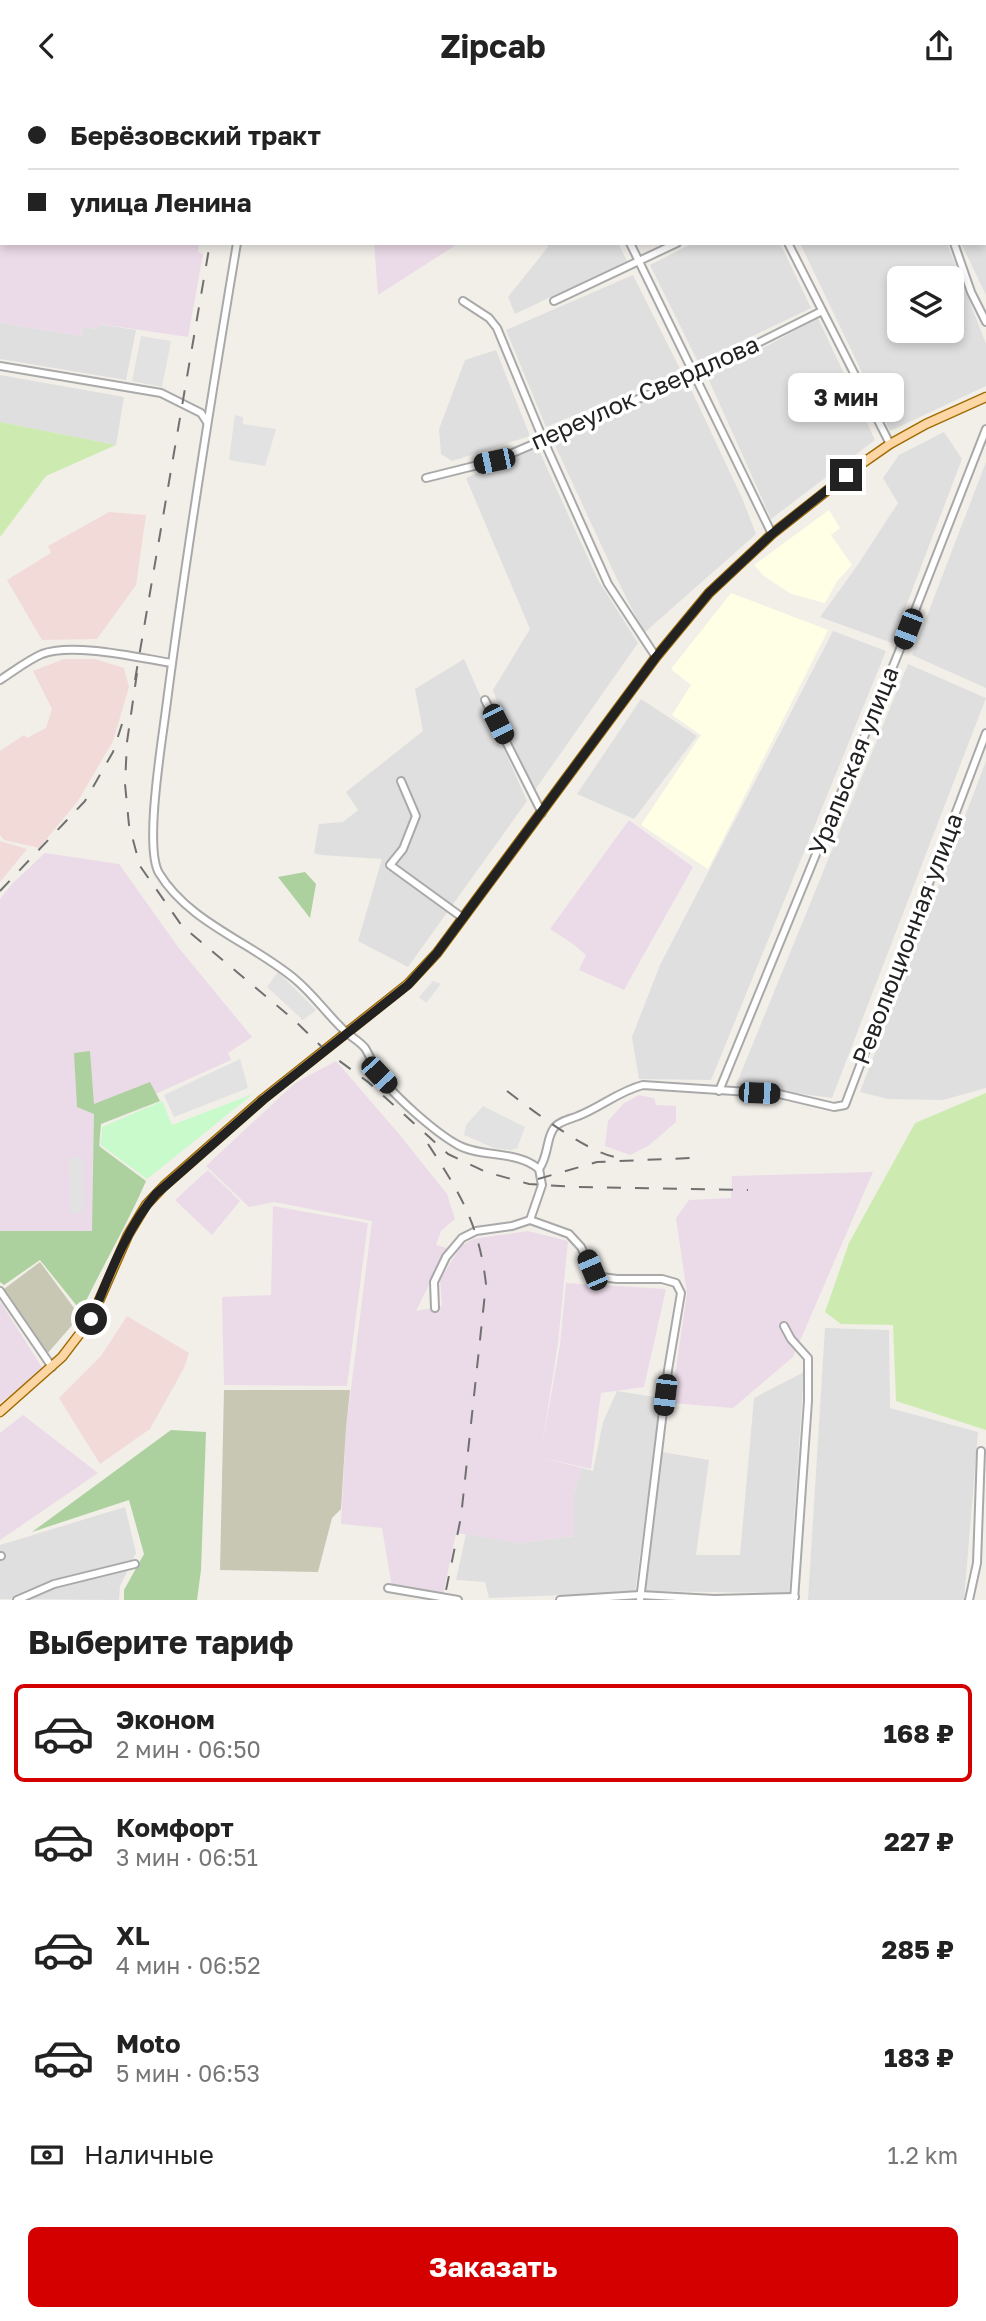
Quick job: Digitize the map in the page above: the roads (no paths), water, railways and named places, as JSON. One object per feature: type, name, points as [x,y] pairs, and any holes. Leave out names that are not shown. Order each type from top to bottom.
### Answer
[{"type":"main road","points":[[0,1412],[52,1367],[91,1319],[128,1235],[146,1205],[164,1186],[263,1100],[408,985],[437,953],[656,657],[709,593],[772,534],[890,444],[986,397]]},
{"type":"street","points":[[237,245],[207,422],[172,663],[155,797],[153,840],[156,869],[172,892],[204,918],[268,958],[297,981],[365,1048],[379,1075],[399,1096],[460,1146],[524,1160],[539,1169]]},
{"type":"street","points":[[631,245],[772,534]]},
{"type":"street","points":[[554,301],[673,245]]},
{"type":"street","points":[[789,245],[890,444]]},
{"type":"street","points":[[955,245],[971,292],[986,322]]},
{"type":"street","points":[[463,301],[489,318],[496,328],[608,583],[656,657]]},
{"type":"street","name":"переулок Свердлова","points":[[426,478],[494,461],[694,375],[821,311]]},
{"type":"street","points":[[0,366],[162,393],[201,413],[207,422]]},
{"type":"street","name":"Уральская улица","points":[[719,1091],[898,654],[986,429]]},
{"type":"street","points":[[0,680],[42,654],[58,651],[90,651],[172,663]]},
{"type":"street","points":[[485,700],[542,813]]},
{"type":"street","name":"Революционная улица","points":[[719,1091],[779,1094],[834,1107],[845,1105],[986,733]]},
{"type":"street","points":[[401,781],[416,816],[403,849],[390,865],[463,918]]},
{"type":"street","points":[[530,1220],[542,1185],[539,1169],[546,1158],[555,1125],[591,1111],[629,1088],[643,1085],[719,1091]]},
{"type":"street","points":[[435,1308],[434,1282],[446,1257],[462,1238],[476,1231],[512,1226],[530,1220],[569,1234],[581,1247],[592,1270],[602,1277],[662,1279],[676,1283],[681,1293],[668,1370],[640,1597]]},
{"type":"street","points":[[0,1291],[52,1367]]},
{"type":"street","points":[[560,1600],[640,1597],[795,1599],[808,1401],[808,1358],[791,1339],[784,1326]]},
{"type":"street","points":[[969,1600],[977,1563],[981,1451]]},
{"type":"street","points":[[977,1563],[986,1563]]},
{"type":"street","points":[[17,1600],[54,1584],[135,1565]]},
{"type":"street","points":[[388,1588],[430,1598],[458,1600]]},
{"type":"railway","points":[[135,680],[210,245]]},
{"type":"railway","points":[[137,673],[127,742],[125,784],[129,825],[140,866],[182,926],[293,1019],[326,1051],[368,1082],[448,1154],[486,1172],[529,1184],[748,1190]]},
{"type":"railway","points":[[0,891],[85,801],[113,752],[122,724]]},
{"type":"railway","points":[[507,1091],[574,1138],[615,1157]]},
{"type":"railway","points":[[428,1144],[450,1178],[473,1226],[486,1284],[461,1517],[444,1600]]},
{"type":"railway","points":[[538,1179],[597,1162],[692,1158]]}]
